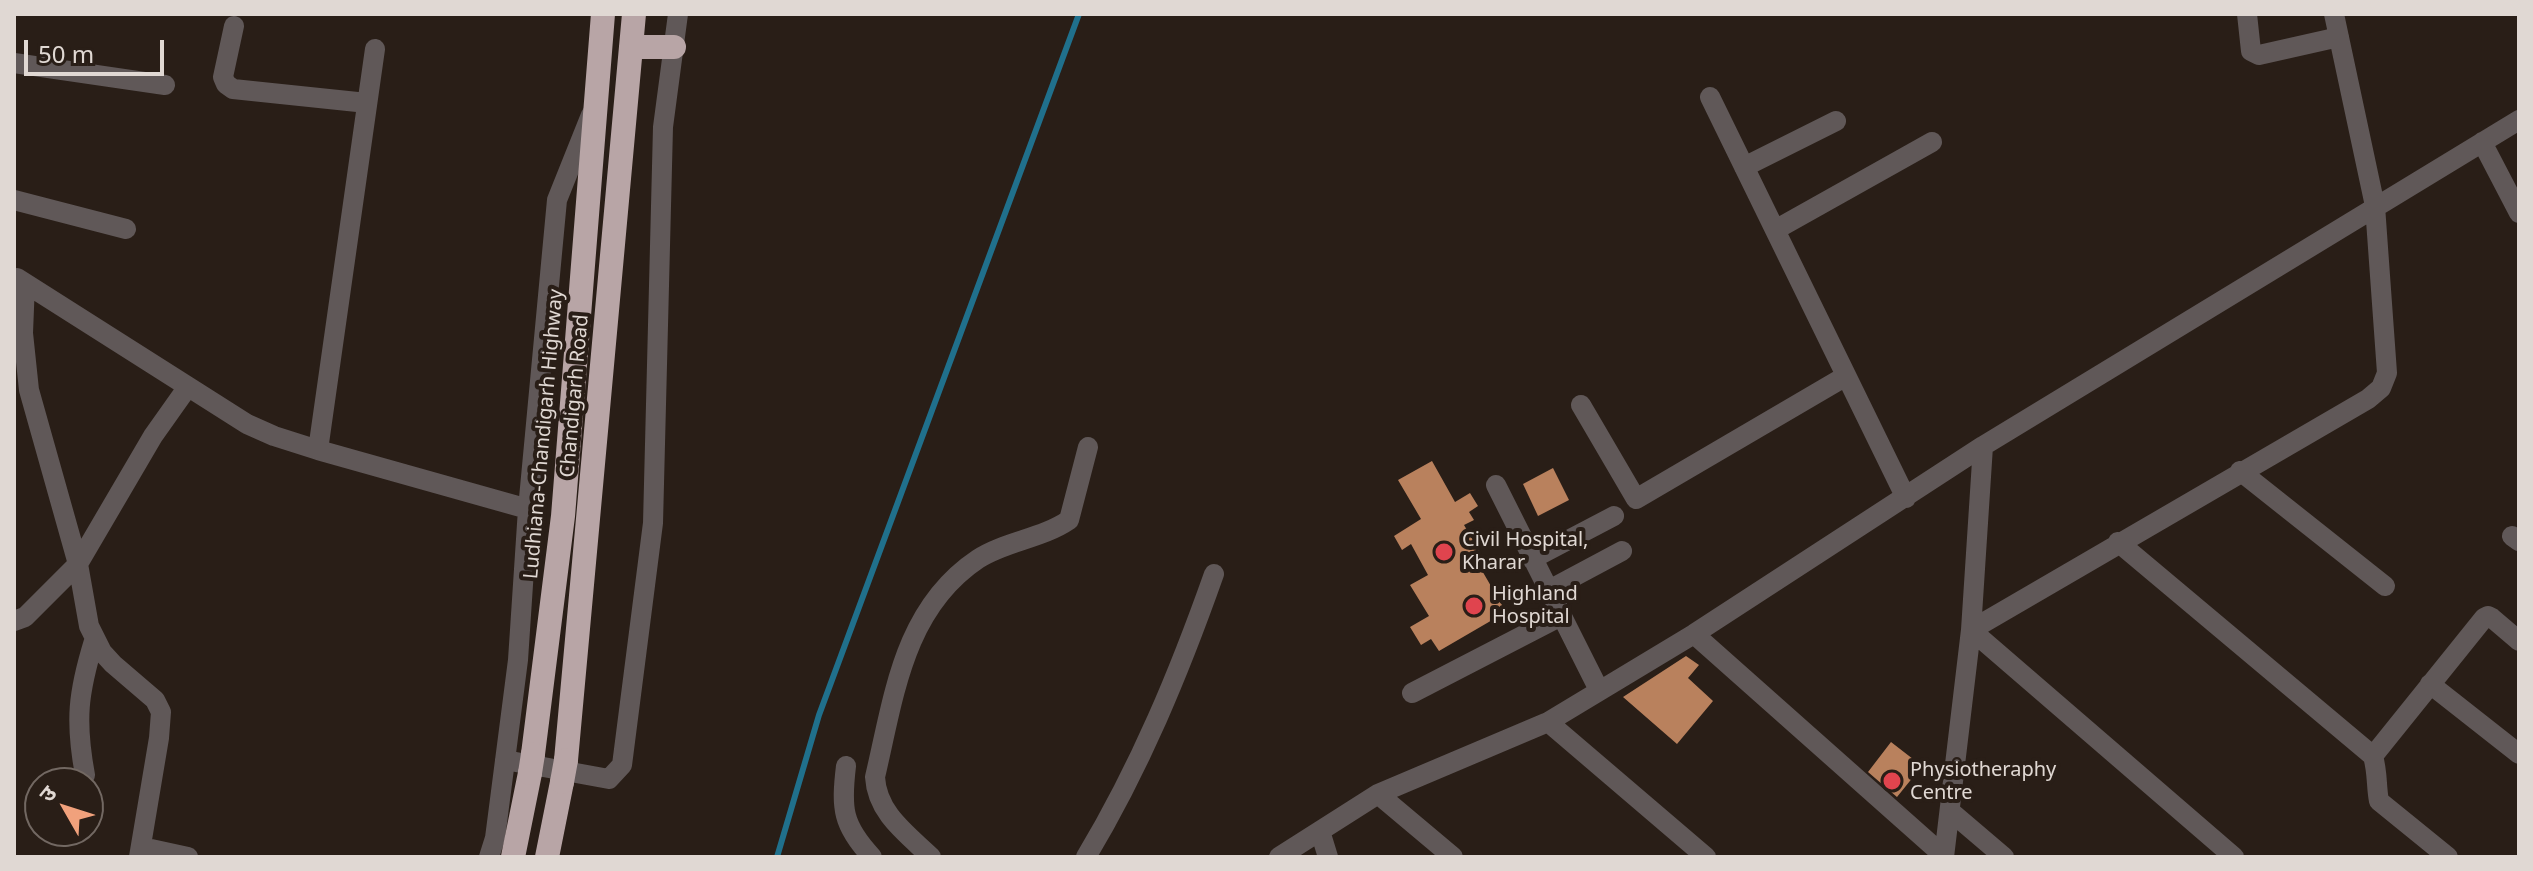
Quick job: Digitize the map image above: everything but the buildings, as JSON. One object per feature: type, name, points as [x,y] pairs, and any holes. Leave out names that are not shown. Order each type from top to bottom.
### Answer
[{"type":"highway","name":"Ludhiana-Chandigarh Highway","points":[[513,857],[532,763],[563,516],[603,14]]},
{"type":"highway","name":"Chandigarh Road","points":[[547,857],[564,771],[634,14]]},
{"type":"highway","points":[[631,47],[674,47]]},
{"type":"street","points":[[505,760],[609,779],[622,765],[653,523],[663,127],[678,14]]},
{"type":"street","points":[[2247,14],[2251,51],[2259,55],[2339,37]]},
{"type":"street","points":[[1971,630],[2368,399],[2381,388],[2387,373],[2375,206],[2334,14]]},
{"type":"street","points":[[234,26],[223,77],[233,89],[367,103]]},
{"type":"street","points":[[318,450],[375,49]]},
{"type":"street","points":[[14,63],[165,85]]},
{"type":"street","points":[[1710,97],[1906,498]]},
{"type":"street","points":[[489,857],[495,838],[518,660],[528,509],[557,200],[596,102]]},
{"type":"street","points":[[1279,857],[1378,794],[1548,722],[1694,634],[1983,446],[2519,120]]},
{"type":"street","points":[[1744,167],[1836,121]]},
{"type":"street","points":[[1775,230],[1932,142]]},
{"type":"street","points":[[2482,142],[2519,213]]},
{"type":"street","points":[[14,200],[126,229]]},
{"type":"street","points":[[20,280],[247,424],[318,450],[528,509]]},
{"type":"street","points":[[20,280],[29,390],[78,564],[89,626],[94,641],[113,664],[155,700],[161,712],[141,852],[188,857]]},
{"type":"street","points":[[1581,405],[1636,499],[1846,376]]},
{"type":"street","points":[[14,621],[25,617],[78,564],[153,436],[187,388]]},
{"type":"street","points":[[1944,857],[1971,630],[1983,446]]},
{"type":"street","points":[[931,857],[888,814],[876,794],[875,777],[909,643],[927,610],[977,560],[1069,520],[1088,447]]},
{"type":"street","points":[[2240,471],[2385,586]]},
{"type":"street","points":[[1496,485],[1599,690]]},
{"type":"street","points":[[1532,559],[1614,516]]},
{"type":"street","points":[[2118,542],[2373,756],[2379,779],[2379,801],[2448,857]]},
{"type":"street","points":[[1549,590],[1622,551]]},
{"type":"street","points":[[1086,857],[1145,750],[1190,643],[1214,574]]},
{"type":"street","points":[[1412,693],[1561,616]]},
{"type":"street","points":[[2373,756],[2484,618],[2492,618],[2519,641]]},
{"type":"street","points":[[1971,630],[2234,857]]},
{"type":"street","points":[[1694,634],[1944,857]]},
{"type":"street","points":[[84,767],[78,714],[84,673],[94,641]]},
{"type":"street","points":[[2430,684],[2519,754]]},
{"type":"street","points":[[1548,722],[1706,857]]},
{"type":"street","points":[[846,766],[843,796],[845,819],[872,857]]},
{"type":"street","points":[[1378,794],[1453,857]]},
{"type":"street","points":[[1950,811],[2004,857]]},
{"type":"street","points":[[1320,831],[1328,857]]},
{"type":"waterway","points":[[777,857],[819,715],[1079,14]]},
{"type":"place","name":"Civil Hospital, Kharar","points":[[1444,552]]},
{"type":"place","name":"Highland Hospital","points":[[1474,606]]},
{"type":"place","name":"Physiotheraphy Centre","points":[[1892,781]]}]
